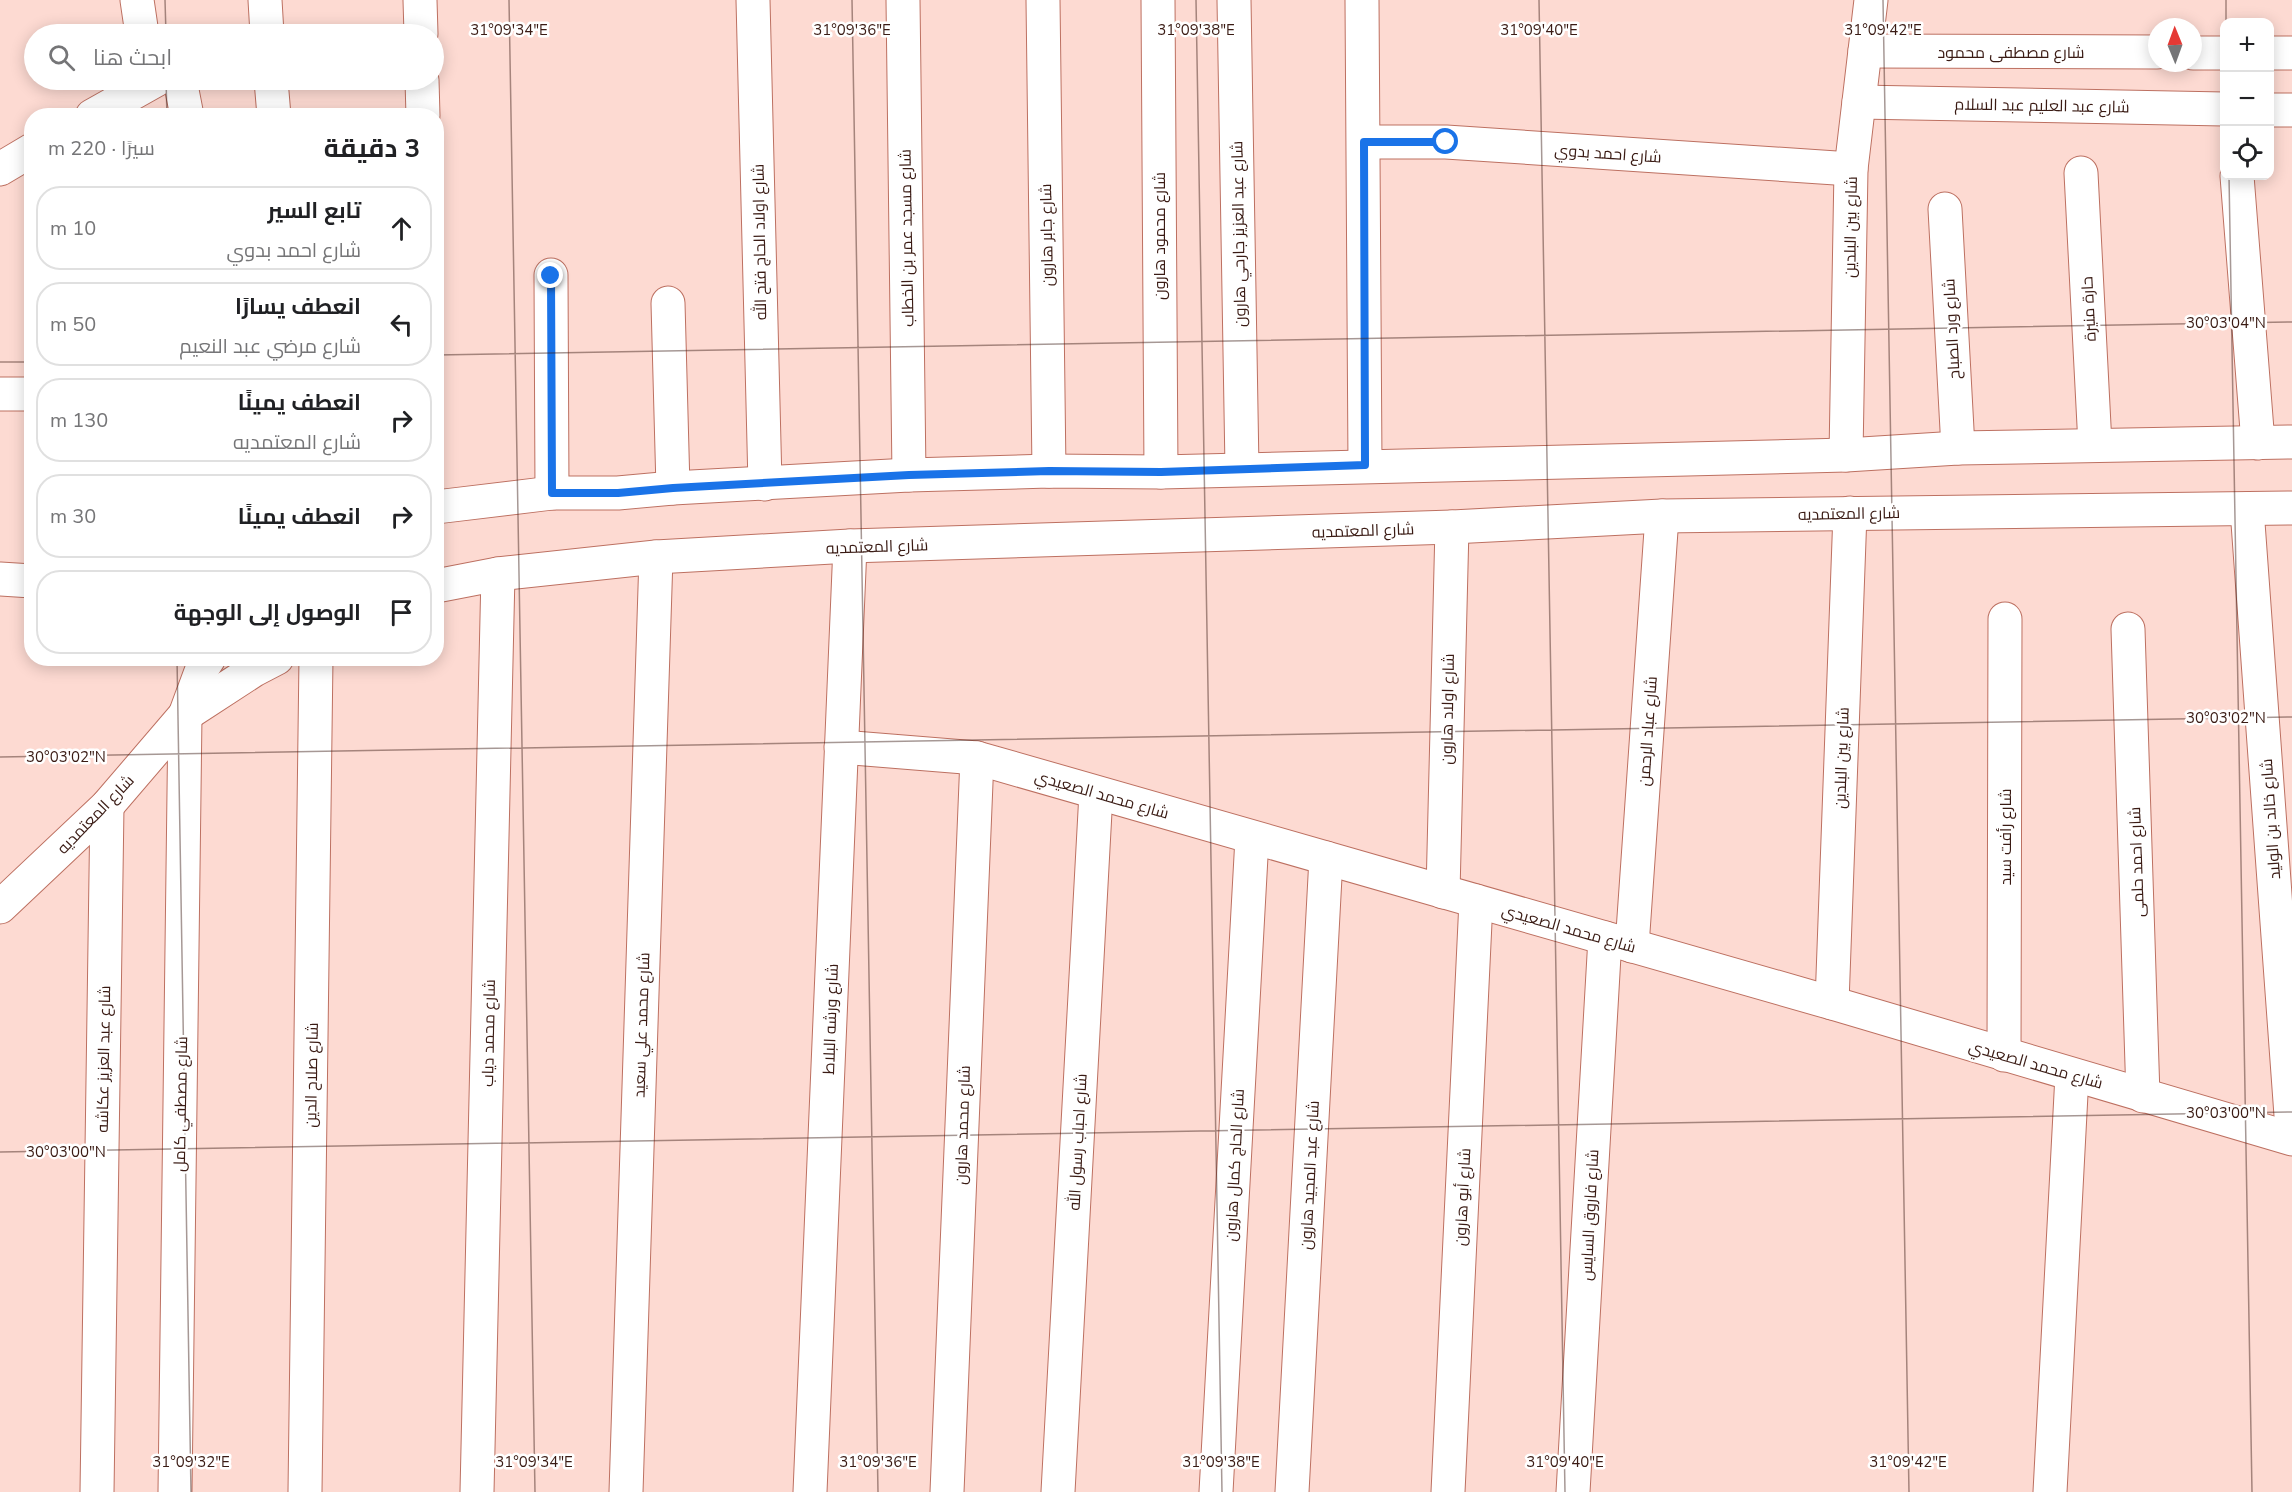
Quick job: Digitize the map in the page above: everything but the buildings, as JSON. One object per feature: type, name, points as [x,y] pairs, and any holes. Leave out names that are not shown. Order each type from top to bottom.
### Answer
[{"type":"street","points":[[137,0],[141,24]]},
{"type":"street","points":[[420,0],[421,24]]},
{"type":"street","name":"شارع اولاد الحاج فتح الله","points":[[753,0],[765,484]]},
{"type":"street","name":"شارع مسجد عمر بن الخطاب","points":[[903,0],[909,475]]},
{"type":"street","name":"شارع جابر هارون","points":[[1043,0],[1049,471]]},
{"type":"street","name":"شارع محمود هارون","points":[[1158,0],[1161,472]]},
{"type":"street","name":"شارع عبد العزيز جارحي هارون","points":[[1234,0],[1242,468]]},
{"type":"street","points":[[1362,0],[1365,465]]},
{"type":"street","name":"شارع بين البلدين","points":[[1846,455],[1851,169],[1871,0]]},
{"type":"street","name":"شارع مصطفى محمود","points":[[1865,51],[2148,52]]},
{"type":"street","points":[[2202,53],[2220,53]]},
{"type":"street","points":[[2274,53],[2292,53]]},
{"type":"street","points":[[107,108],[140,90]]},
{"type":"street","points":[[167,90],[181,108]]},
{"type":"street","points":[[272,90],[273,108]]},
{"type":"street","points":[[422,90],[423,108]]},
{"type":"street","name":"شارع عبد العليم عبد السلام","points":[[1859,102],[2220,109]]},
{"type":"street","points":[[2274,110],[2292,110]]},
{"type":"street","name":"شارع احمد بدوي","points":[[1364,142],[1446,142],[1851,169]]},
{"type":"street","points":[[0,169],[24,155]]},
{"type":"street","name":"حارة منيرة","points":[[2080,173],[2095,445]]},
{"type":"street","points":[[2237,180],[2258,443]]},
{"type":"street","name":"شارع ورد الصباح","points":[[1944,209],[1958,448]]},
{"type":"street","points":[[551,276],[552,493]]},
{"type":"street","points":[[668,303],[673,488]]},
{"type":"street","points":[[0,394],[24,394]]},
{"type":"street","points":[[444,506],[552,493],[618,493],[909,475],[1049,471],[1161,472],[1242,468],[1846,455],[1958,448],[2292,442]]},
{"type":"street","name":"شارع المعتمديه","points":[[444,584],[498,574],[657,557],[850,546],[1452,527],[1662,516],[2292,508]]},
{"type":"street","name":"شارع خالد بن الوليد","points":[[2247,509],[2292,1129]]},
{"type":"street","name":"شارع بين البلدين","points":[[1832,1003],[1850,513]]},
{"type":"street","name":"شارع عباد الرحمن","points":[[1619,942],[1662,516]]},
{"type":"street","name":"شارع اولاد هارون","points":[[1443,892],[1452,527]]},
{"type":"street","name":"شارع ورشه البلاط","points":[[810,1492],[850,546]]},
{"type":"street","name":"شارع محمد علي سعيد","points":[[626,1492],[657,557]]},
{"type":"street","name":"شارع محمد دياب","points":[[477,1492],[498,574]]},
{"type":"street","points":[[0,579],[24,580]]},
{"type":"street","name":"شارع رأفت سيد","points":[[2004,1055],[2005,619]]},
{"type":"street","name":"شارع احمد حلمى","points":[[2128,629],[2143,1096]]},
{"type":"street","name":"شارع المعتمديه","points":[[185,715],[204,666]]},
{"type":"street","name":"شارع المعتمديه","points":[[0,907],[107,806],[185,715],[262,666]]},
{"type":"street","name":"شارع صلاح الدين","points":[[305,1492],[316,666]]},
{"type":"street","name":"شارع مصطفي كامل","points":[[176,1492],[185,715]]},
{"type":"street","name":"شارع محمد الصعيدي","points":[[841,747],[976,758],[1832,1003],[2292,1139]]},
{"type":"street","name":"شارع محمد هارون","points":[[947,1492],[976,758]]},
{"type":"street","name":"شارع احباب رسول الله","points":[[1058,1492],[1096,793]]},
{"type":"street","name":"شارع عبد العزيز عكاشه","points":[[97,1492],[107,806]]},
{"type":"street","name":"شارع الحاج كمال هارون","points":[[1216,1492],[1252,837]]},
{"type":"street","name":"شارع عبد المجيد هارون","points":[[1292,1492],[1326,858]]},
{"type":"street","name":"شارع أبو هارون","points":[[1448,1492],[1476,901]]},
{"type":"street","name":"شارع فاروق السايس","points":[[1573,1492],[1619,942]]},
{"type":"street","points":[[2050,1492],[2072,1075]]},
{"type":"route","points":[[551,276],[552,493],[618,493],[909,475],[1049,471],[1161,472],[1365,465],[1364,142],[1446,142]]}]
